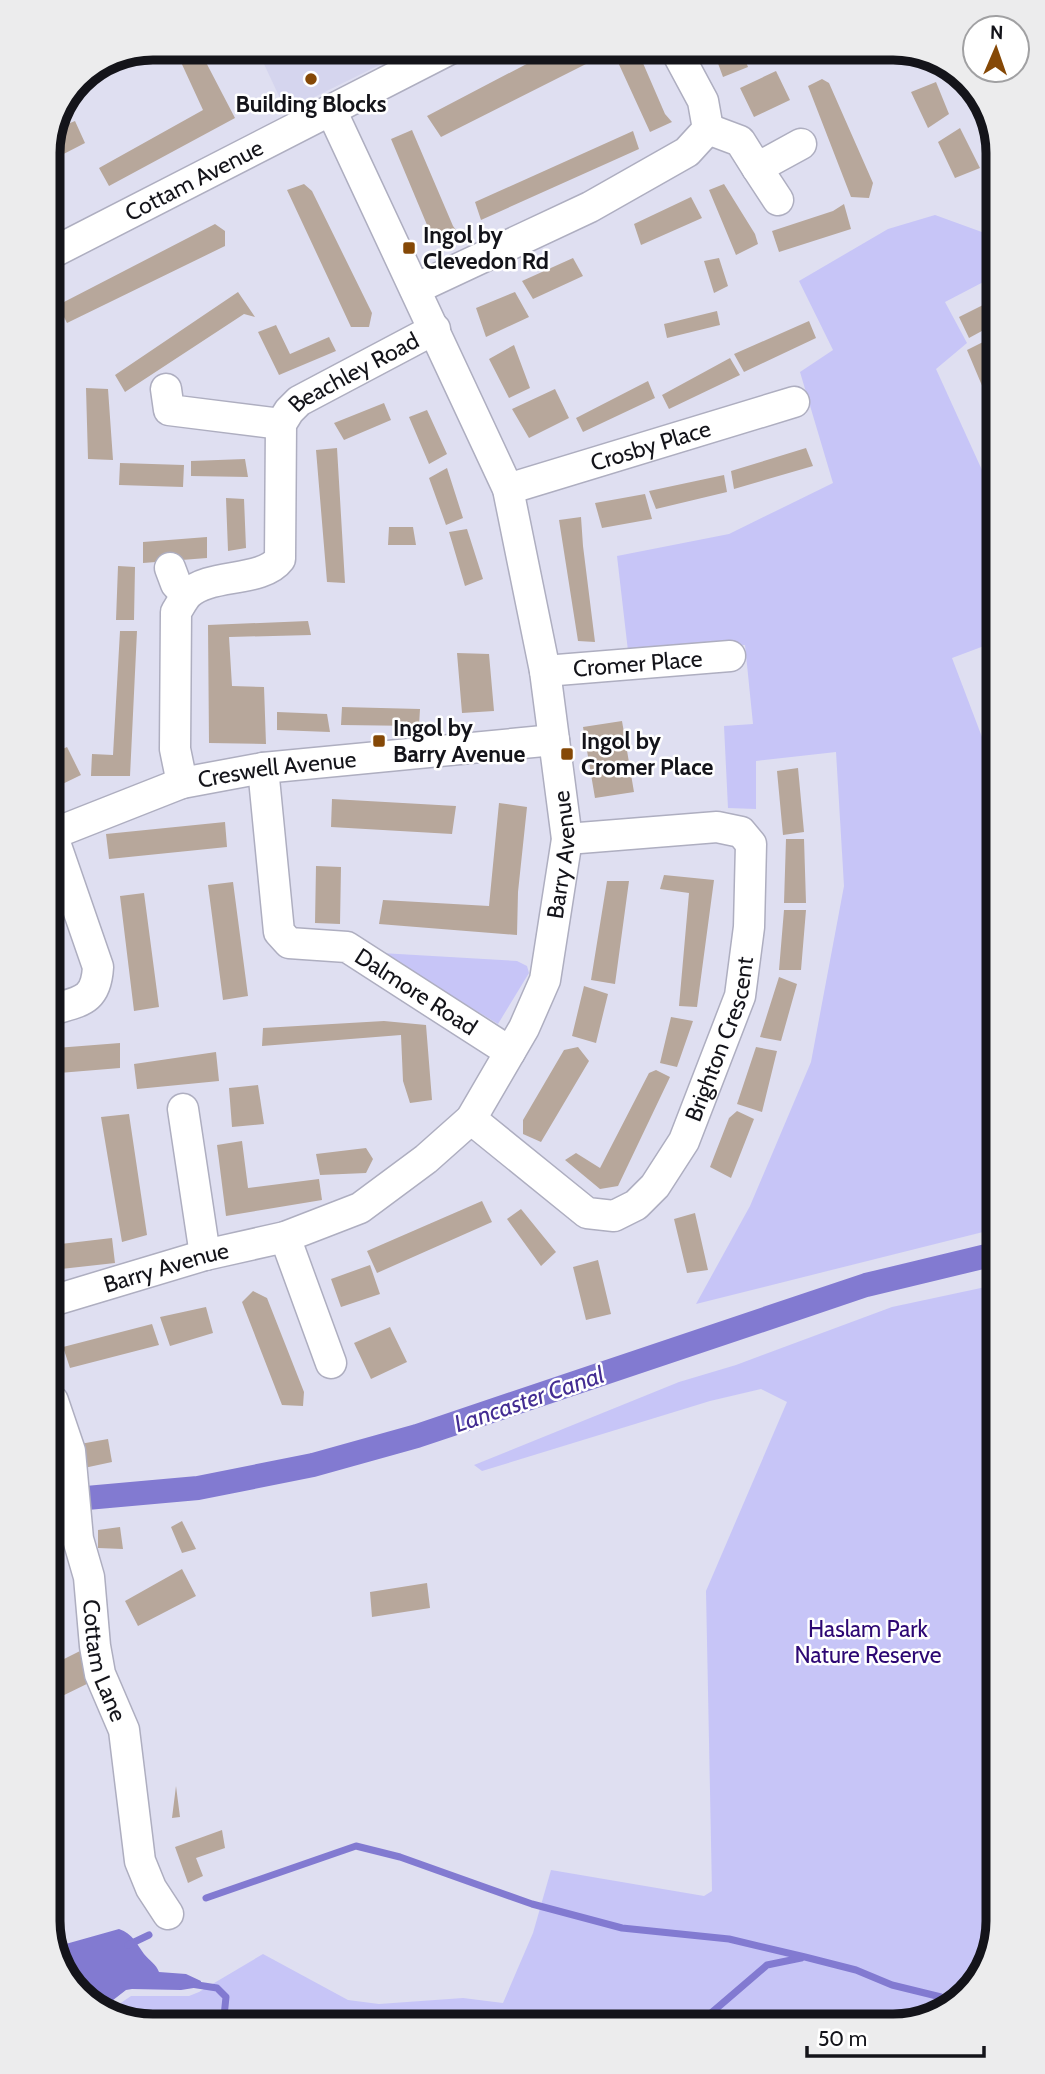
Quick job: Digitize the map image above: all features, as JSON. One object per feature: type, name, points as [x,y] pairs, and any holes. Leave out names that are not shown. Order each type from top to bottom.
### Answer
[{"type":"street","name":"Cottam Avenue","points":[[60,249],[429,60]]},
{"type":"street","points":[[681,60],[703,100],[708,129]]},
{"type":"street","name":"Barry Avenue","points":[[60,1299],[205,1255],[285,1237],[360,1208],[426,1159],[471,1119],[524,1028],[545,980],[567,839],[545,671],[508,489],[331,110]]},
{"type":"street","points":[[708,129],[740,141],[778,200]]},
{"type":"street","points":[[415,289],[590,207],[687,152],[708,129]]},
{"type":"street","points":[[757,168],[801,144]]},
{"type":"street","name":"Beachley Road","points":[[186,595],[203,585],[269,568],[280,559],[281,424],[289,411],[299,401],[435,329]]},
{"type":"street","name":"Beachley Road","points":[[166,389],[169,410],[281,424]]},
{"type":"street","name":"Crosby Place","points":[[508,489],[794,402]]},
{"type":"street","points":[[170,568],[176,584],[186,595],[176,612],[175,749],[182,783]]},
{"type":"street","name":"Cromer Place","points":[[545,671],[730,656]]},
{"type":"street","name":"Creswell Avenue","points":[[60,830],[182,783],[263,768],[554,740]]},
{"type":"street","name":"Dalmore Road","points":[[263,768],[279,932],[289,943],[347,947],[510,1052]]},
{"type":"street","name":"Brighton Crescent","points":[[471,1119],[587,1213],[614,1216],[636,1205],[655,1185],[684,1141],[740,996],[749,927],[751,844],[741,832],[717,827],[567,839]]},
{"type":"street","points":[[60,859],[98,967],[97,984],[90,995],[60,1007]]},
{"type":"street","points":[[186,1108],[205,1255]]},
{"type":"street","points":[[285,1237],[331,1363]]},
{"type":"street","name":"Cottam Lane","points":[[60,1422],[70,1451],[78,1539],[89,1577],[100,1674],[124,1730],[140,1861],[151,1888],[168,1914]]},
{"type":"shaded area","name":"Building Blocks","points":[[262,60],[390,60],[286,111]]},
{"type":"shaded area","points":[[119,1929],[131,1936],[159,1972],[186,1974],[201,1981],[200,1987],[181,1990],[126,1990],[109,2004],[91,1992],[79,1978],[63,1945]]},
{"type":"green space","points":[[935,215],[986,234],[986,281],[945,302],[967,343],[936,369],[986,479],[986,645],[952,658],[986,748],[986,1231],[696,1304],[750,1206],[811,1062],[844,886],[836,752],[756,761],[756,809],[728,808],[724,726],[753,724],[745,645],[628,651],[617,556],[729,534],[833,483],[800,372],[833,350],[799,281],[888,229]]},
{"type":"green space","points":[[381,953],[517,961],[527,966],[529,973],[498,1024]]},
{"type":"green space","name":"Haslam Park Nature Reserve","points":[[986,1287],[986,1922],[976,1963],[954,1992],[928,2007],[911,2013],[893,2014],[146,2014],[115,2007],[131,1996],[189,1996],[263,1954],[348,2000],[379,2004],[463,1998],[503,2003],[533,1933],[551,1870],[704,1896],[712,1891],[706,1591],[787,1402],[761,1389],[710,1401],[482,1471],[474,1465],[679,1382],[736,1365],[892,1307]]},
{"type":"building","points":[[180,60],[205,60],[235,118],[109,186],[99,168],[203,110]]},
{"type":"building","points":[[534,60],[589,60],[588,63],[441,137],[427,116]]},
{"type":"building","points":[[617,60],[642,60],[665,114],[672,122],[650,132]]},
{"type":"building","points":[[717,60],[745,60],[748,67],[723,77]]},
{"type":"building","points":[[776,71],[790,100],[754,117],[740,88]]},
{"type":"building","points":[[822,79],[829,83],[873,183],[869,198],[851,197],[808,86]]},
{"type":"building","points":[[936,82],[949,114],[928,128],[911,92]]},
{"type":"building","points":[[75,121],[85,143],[60,156],[60,146],[64,125]]},
{"type":"building","points":[[960,128],[980,168],[955,178],[938,142]]},
{"type":"building","points":[[412,130],[456,230],[435,244],[391,139]]},
{"type":"building","points":[[633,131],[639,149],[481,220],[475,202]]},
{"type":"building","points":[[304,184],[312,191],[372,313],[369,327],[351,327],[287,190]]},
{"type":"building","points":[[724,184],[755,234],[758,244],[736,255],[709,190]]},
{"type":"building","points":[[691,197],[702,218],[641,245],[634,224]]},
{"type":"building","points":[[844,204],[851,229],[779,252],[772,231],[833,211]]},
{"type":"building","points":[[215,224],[225,231],[225,246],[67,323],[60,309],[64,302]]},
{"type":"building","points":[[573,258],[583,276],[533,299],[522,281]]},
{"type":"building","points":[[719,258],[728,286],[714,293],[704,261]]},
{"type":"building","points":[[238,292],[255,317],[244,314],[125,392],[115,375]]},
{"type":"building","points":[[515,292],[529,317],[486,337],[476,308]]},
{"type":"building","points":[[986,304],[986,329],[969,338],[959,317]]},
{"type":"building","points":[[717,311],[720,325],[667,338],[664,324]]},
{"type":"building","points":[[809,321],[816,338],[744,372],[734,354]]},
{"type":"building","points":[[276,325],[290,354],[329,337],[336,351],[279,375],[258,332]]},
{"type":"building","points":[[986,340],[986,395],[967,350]]},
{"type":"building","points":[[514,345],[530,388],[509,398],[489,359]]},
{"type":"building","points":[[730,358],[740,375],[669,409],[662,395]]},
{"type":"building","points":[[648,381],[655,398],[583,432],[576,418]]},
{"type":"building","points":[[86,388],[108,389],[113,460],[88,459]]},
{"type":"building","points":[[555,389],[569,418],[529,438],[512,409]]},
{"type":"building","points":[[384,403],[391,420],[344,440],[334,423]]},
{"type":"building","points":[[427,410],[447,454],[429,464],[409,417]]},
{"type":"building","points":[[337,448],[345,583],[327,582],[316,450]]},
{"type":"building","points":[[806,448],[813,466],[734,489],[731,471]]},
{"type":"building","points":[[245,459],[248,477],[191,476],[191,461]]},
{"type":"building","points":[[120,463],[184,465],[183,487],[119,485]]},
{"type":"building","points":[[447,468],[463,518],[446,525],[429,478]]},
{"type":"building","points":[[724,475],[727,492],[656,509],[649,491]]},
{"type":"building","points":[[645,494],[652,519],[602,528],[595,503]]},
{"type":"building","points":[[226,498],[244,499],[246,548],[228,551]]},
{"type":"building","points":[[581,517],[595,642],[578,641],[559,520]]},
{"type":"building","points":[[389,527],[413,527],[416,545],[388,545]]},
{"type":"building","points":[[467,529],[483,579],[465,586],[449,532]]},
{"type":"building","points":[[207,537],[207,558],[143,563],[143,542]]},
{"type":"building","points":[[118,566],[135,567],[134,620],[116,620]]},
{"type":"building","points":[[60,608],[63,608],[60,650]]},
{"type":"building","points":[[308,621],[311,635],[229,637],[232,686],[264,687],[266,744],[209,743],[208,625]]},
{"type":"building","points":[[120,631],[137,631],[130,776],[91,776],[92,754],[113,755]]},
{"type":"building","points":[[457,653],[489,654],[494,711],[462,713]]},
{"type":"building","points":[[342,707],[420,709],[419,726],[341,725]]},
{"type":"building","points":[[277,712],[327,714],[330,732],[277,730]]},
{"type":"building","points":[[622,721],[634,792],[595,798],[583,727]]},
{"type":"building","points":[[67,747],[81,775],[60,785],[60,750]]},
{"type":"building","points":[[798,768],[804,832],[783,835],[777,771]]},
{"type":"building","points":[[332,799],[456,806],[452,834],[331,827]]},
{"type":"building","points":[[499,803],[527,807],[518,892],[517,935],[379,924],[383,900],[489,906]]},
{"type":"building","points":[[225,822],[227,847],[109,859],[106,834]]},
{"type":"building","points":[[786,839],[804,839],[806,903],[784,903]]},
{"type":"building","points":[[316,866],[341,867],[340,924],[315,923]]},
{"type":"building","points":[[664,875],[714,880],[697,1007],[679,1006],[689,893],[660,889]]},
{"type":"building","points":[[607,881],[629,881],[615,984],[591,980]]},
{"type":"building","points":[[233,882],[248,996],[223,1000],[208,885]]},
{"type":"building","points":[[144,893],[159,1007],[134,1011],[120,896]]},
{"type":"building","points":[[784,910],[806,910],[801,970],[779,970]]},
{"type":"building","points":[[779,977],[797,984],[781,1041],[760,1037]]},
{"type":"building","points":[[584,986],[608,994],[596,1043],[572,1036]]},
{"type":"building","points":[[671,1017],[693,1021],[677,1067],[660,1063]]},
{"type":"building","points":[[384,1021],[426,1025],[432,1100],[410,1103],[403,1081],[401,1035],[262,1046],[263,1028]]},
{"type":"building","points":[[120,1043],[120,1068],[60,1073],[60,1048]]},
{"type":"building","points":[[578,1047],[589,1061],[541,1142],[523,1134],[523,1120],[564,1050]]},
{"type":"building","points":[[756,1047],[777,1051],[762,1112],[737,1104]]},
{"type":"building","points":[[216,1052],[219,1081],[137,1089],[134,1064]]},
{"type":"building","points":[[656,1070],[670,1077],[618,1186],[600,1189],[565,1160],[576,1153],[600,1168],[649,1073]]},
{"type":"building","points":[[258,1085],[264,1124],[232,1127],[229,1088]]},
{"type":"building","points":[[737,1111],[754,1119],[731,1178],[710,1167],[729,1118]]},
{"type":"building","points":[[129,1114],[147,1235],[122,1242],[101,1117]]},
{"type":"building","points":[[242,1141],[248,1188],[319,1179],[322,1200],[226,1216],[217,1145]]},
{"type":"building","points":[[366,1148],[373,1159],[366,1173],[320,1175],[316,1154]]},
{"type":"building","points":[[482,1201],[492,1222],[377,1273],[367,1251]]},
{"type":"building","points":[[521,1209],[556,1252],[541,1266],[507,1219]]},
{"type":"building","points":[[695,1213],[708,1270],[687,1273],[674,1219]]},
{"type":"building","points":[[112,1238],[115,1263],[60,1269],[60,1244]]},
{"type":"building","points":[[598,1260],[611,1314],[586,1320],[573,1267]]},
{"type":"building","points":[[370,1265],[380,1294],[341,1307],[331,1279]]},
{"type":"building","points":[[253,1291],[267,1298],[304,1392],[303,1406],[282,1405],[242,1302]]},
{"type":"building","points":[[206,1307],[213,1333],[170,1346],[160,1317]]},
{"type":"building","points":[[152,1324],[159,1345],[70,1368],[63,1347]]},
{"type":"building","points":[[390,1327],[407,1362],[371,1379],[354,1343]]},
{"type":"building","points":[[108,1439],[112,1462],[84,1468],[80,1444]]},
{"type":"building","points":[[182,1521],[196,1549],[182,1553],[171,1527]]},
{"type":"building","points":[[120,1527],[123,1549],[98,1548],[98,1530]]},
{"type":"building","points":[[182,1569],[196,1596],[138,1626],[125,1601]]},
{"type":"building","points":[[427,1583],[430,1608],[372,1617],[370,1592]]},
{"type":"building","points":[[82,1650],[97,1679],[60,1697],[60,1661]]},
{"type":"building","points":[[176,1786],[180,1817],[172,1818]]},
{"type":"building","points":[[222,1830],[225,1848],[196,1858],[203,1876],[188,1883],[175,1847]]},
{"type":"waterway","name":"Lancaster Canal","points":[[60,1500],[198,1488],[313,1465],[417,1436],[866,1285],[986,1256]]},
{"type":"waterway","points":[[206,1898],[356,1846],[400,1857],[532,1904],[622,1928],[729,1939],[856,1970],[892,1985],[944,1999]]},
{"type":"waterway","points":[[128,1945],[149,1935]]},
{"type":"waterway","points":[[710,2014],[767,1965],[801,1958]]},
{"type":"waterway","points":[[191,1984],[217,1988],[226,1997],[224,2014]]},
{"type":"place","name":"Building Blocks","points":[[311,79]]},
{"type":"place","name":"Ingol by Clevedon Rd","points":[[409,248]]},
{"type":"place","name":"Ingol by Barry Avenue","points":[[379,741]]},
{"type":"place","name":"Ingol by Cromer Place","points":[[567,754]]}]
